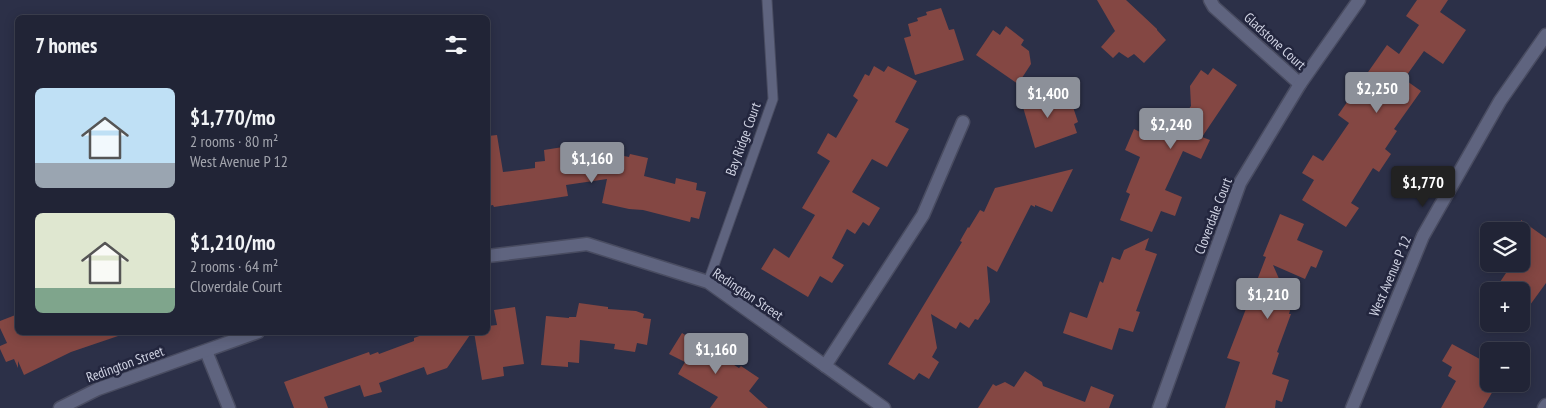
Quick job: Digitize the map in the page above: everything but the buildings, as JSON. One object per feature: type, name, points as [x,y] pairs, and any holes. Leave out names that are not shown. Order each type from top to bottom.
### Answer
[{"type":"street","name":"Gladstone Court","points":[[1210,0],[1214,7],[1300,84]]},
{"type":"street","name":"Cloverdale Court","points":[[1158,408],[1240,183],[1300,84],[1359,0]]},
{"type":"street","name":"West Avenue P 12","points":[[1352,408],[1423,236],[1500,101],[1546,35]]},
{"type":"street","points":[[825,366],[923,215],[963,122]]},
{"type":"street","name":"Redington Street","points":[[490,256],[587,244],[708,282],[884,408]]},
{"type":"street","name":"Redington Street","points":[[60,408],[98,388],[249,335]]},
{"type":"street","points":[[206,350],[228,408]]},
{"type":"street","points":[[1544,408],[1546,404]]},
{"type":"lane","name":"Bay Ridge Court","points":[[708,282],[773,99],[767,0]]}]
